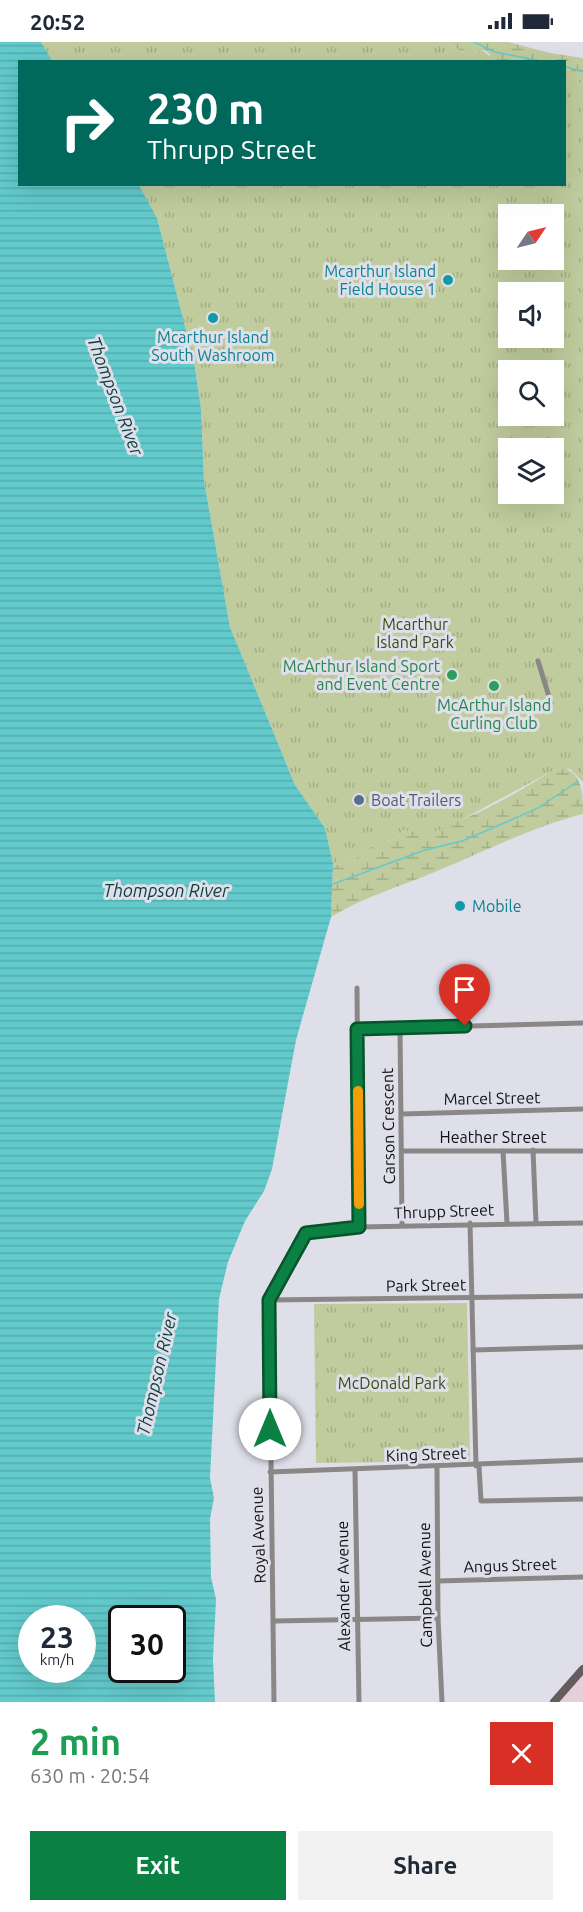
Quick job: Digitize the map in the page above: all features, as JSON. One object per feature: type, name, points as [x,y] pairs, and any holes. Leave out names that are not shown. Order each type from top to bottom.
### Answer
[{"type":"main road","points":[[554,1702],[583,1669]]},
{"type":"street","points":[[538,661],[550,703]]},
{"type":"street","points":[[357,988],[359,1227]]},
{"type":"street","points":[[357,1029],[583,1023]]},
{"type":"street","name":"Carson Crescent","points":[[400,1027],[402,1225]]},
{"type":"street","name":"Marcel Street","points":[[402,1114],[583,1109]]},
{"type":"street","points":[[533,1150],[536,1222]]},
{"type":"street","name":"Heather Street","points":[[403,1151],[583,1151]]},
{"type":"street","points":[[503,1151],[507,1223]]},
{"type":"street","points":[[471,1223],[473,1350],[481,1501],[583,1499]]},
{"type":"street","name":"Thrupp Street","points":[[306,1233],[402,1225],[583,1223]]},
{"type":"street","name":"Royal Avenue","points":[[274,1702],[269,1300],[306,1233]]},
{"type":"street","name":"Park Street","points":[[269,1300],[583,1296]]},
{"type":"street","points":[[473,1350],[583,1347]]},
{"type":"street","name":"King Street","points":[[270,1472],[437,1468],[583,1460]]},
{"type":"street","name":"Campbell Avenue","points":[[437,1468],[438,1618],[442,1702]]},
{"type":"street","name":"Alexander Avenue","points":[[355,1470],[359,1702]]},
{"type":"street","name":"Angus Street","points":[[438,1581],[583,1576]]},
{"type":"street","points":[[274,1621],[438,1618]]},
{"type":"shaded area","points":[[583,1669],[583,1702],[554,1702]]},
{"type":"green space","points":[[41,42],[446,42],[469,56],[482,50],[492,58],[492,60],[51,60]]},
{"type":"green space","points":[[446,42],[508,42],[550,53],[583,58],[583,82],[578,79],[566,79],[566,60],[491,60],[490,54],[483,49],[469,56]]},
{"type":"green space","name":"Mcarthur Island Park","points":[[566,79],[578,79],[583,82],[583,782],[570,769],[554,770],[450,826],[428,834],[403,830],[398,837],[363,850],[355,860],[344,865],[333,864],[325,828],[295,785],[230,627],[204,481],[201,409],[194,361],[157,218],[140,186],[566,186]]},
{"type":"green space","points":[[564,768],[575,775],[581,786],[583,814],[527,832],[369,898],[331,917],[333,864],[344,865],[355,860],[363,850],[398,837],[403,830],[420,831],[460,820],[501,801],[554,770]]},
{"type":"green space","name":"McDonald Park","points":[[467,1303],[470,1461],[316,1463],[314,1304]]},
{"type":"water","name":"Thompson River","points":[[0,42],[41,42],[51,60],[18,60],[18,186],[140,186],[157,218],[194,361],[201,409],[204,481],[230,627],[295,785],[325,828],[333,864],[331,917],[296,1040],[272,1169],[264,1191],[245,1221],[228,1262],[219,1299],[210,1478],[214,1498],[210,1519],[211,1577],[216,1599],[213,1659],[215,1702],[0,1702]]},
{"type":"waterway","points":[[474,42],[495,52],[535,60]]},
{"type":"waterway","points":[[566,67],[583,72]]},
{"type":"waterway","points":[[333,884],[425,850],[462,841],[538,808],[577,782]]},
{"type":"slow traffic","points":[[358,1091],[359,1204]]},
{"type":"place","name":"Mcarthur Island Field House 1","points":[[448,280]]},
{"type":"place","name":"Mcarthur Island South Washroom","points":[[213,318]]},
{"type":"place","name":"McArthur Island Sport and Event Centre","points":[[452,675]]},
{"type":"place","name":"McArthur Island Curling Club","points":[[494,686]]},
{"type":"place","name":"Boat Trailers","points":[[359,800]]},
{"type":"place","name":"Mobile","points":[[460,906]]},
{"type":"route","points":[[270,1429],[269,1300],[306,1233],[359,1227],[357,1029],[465,1026]]}]
